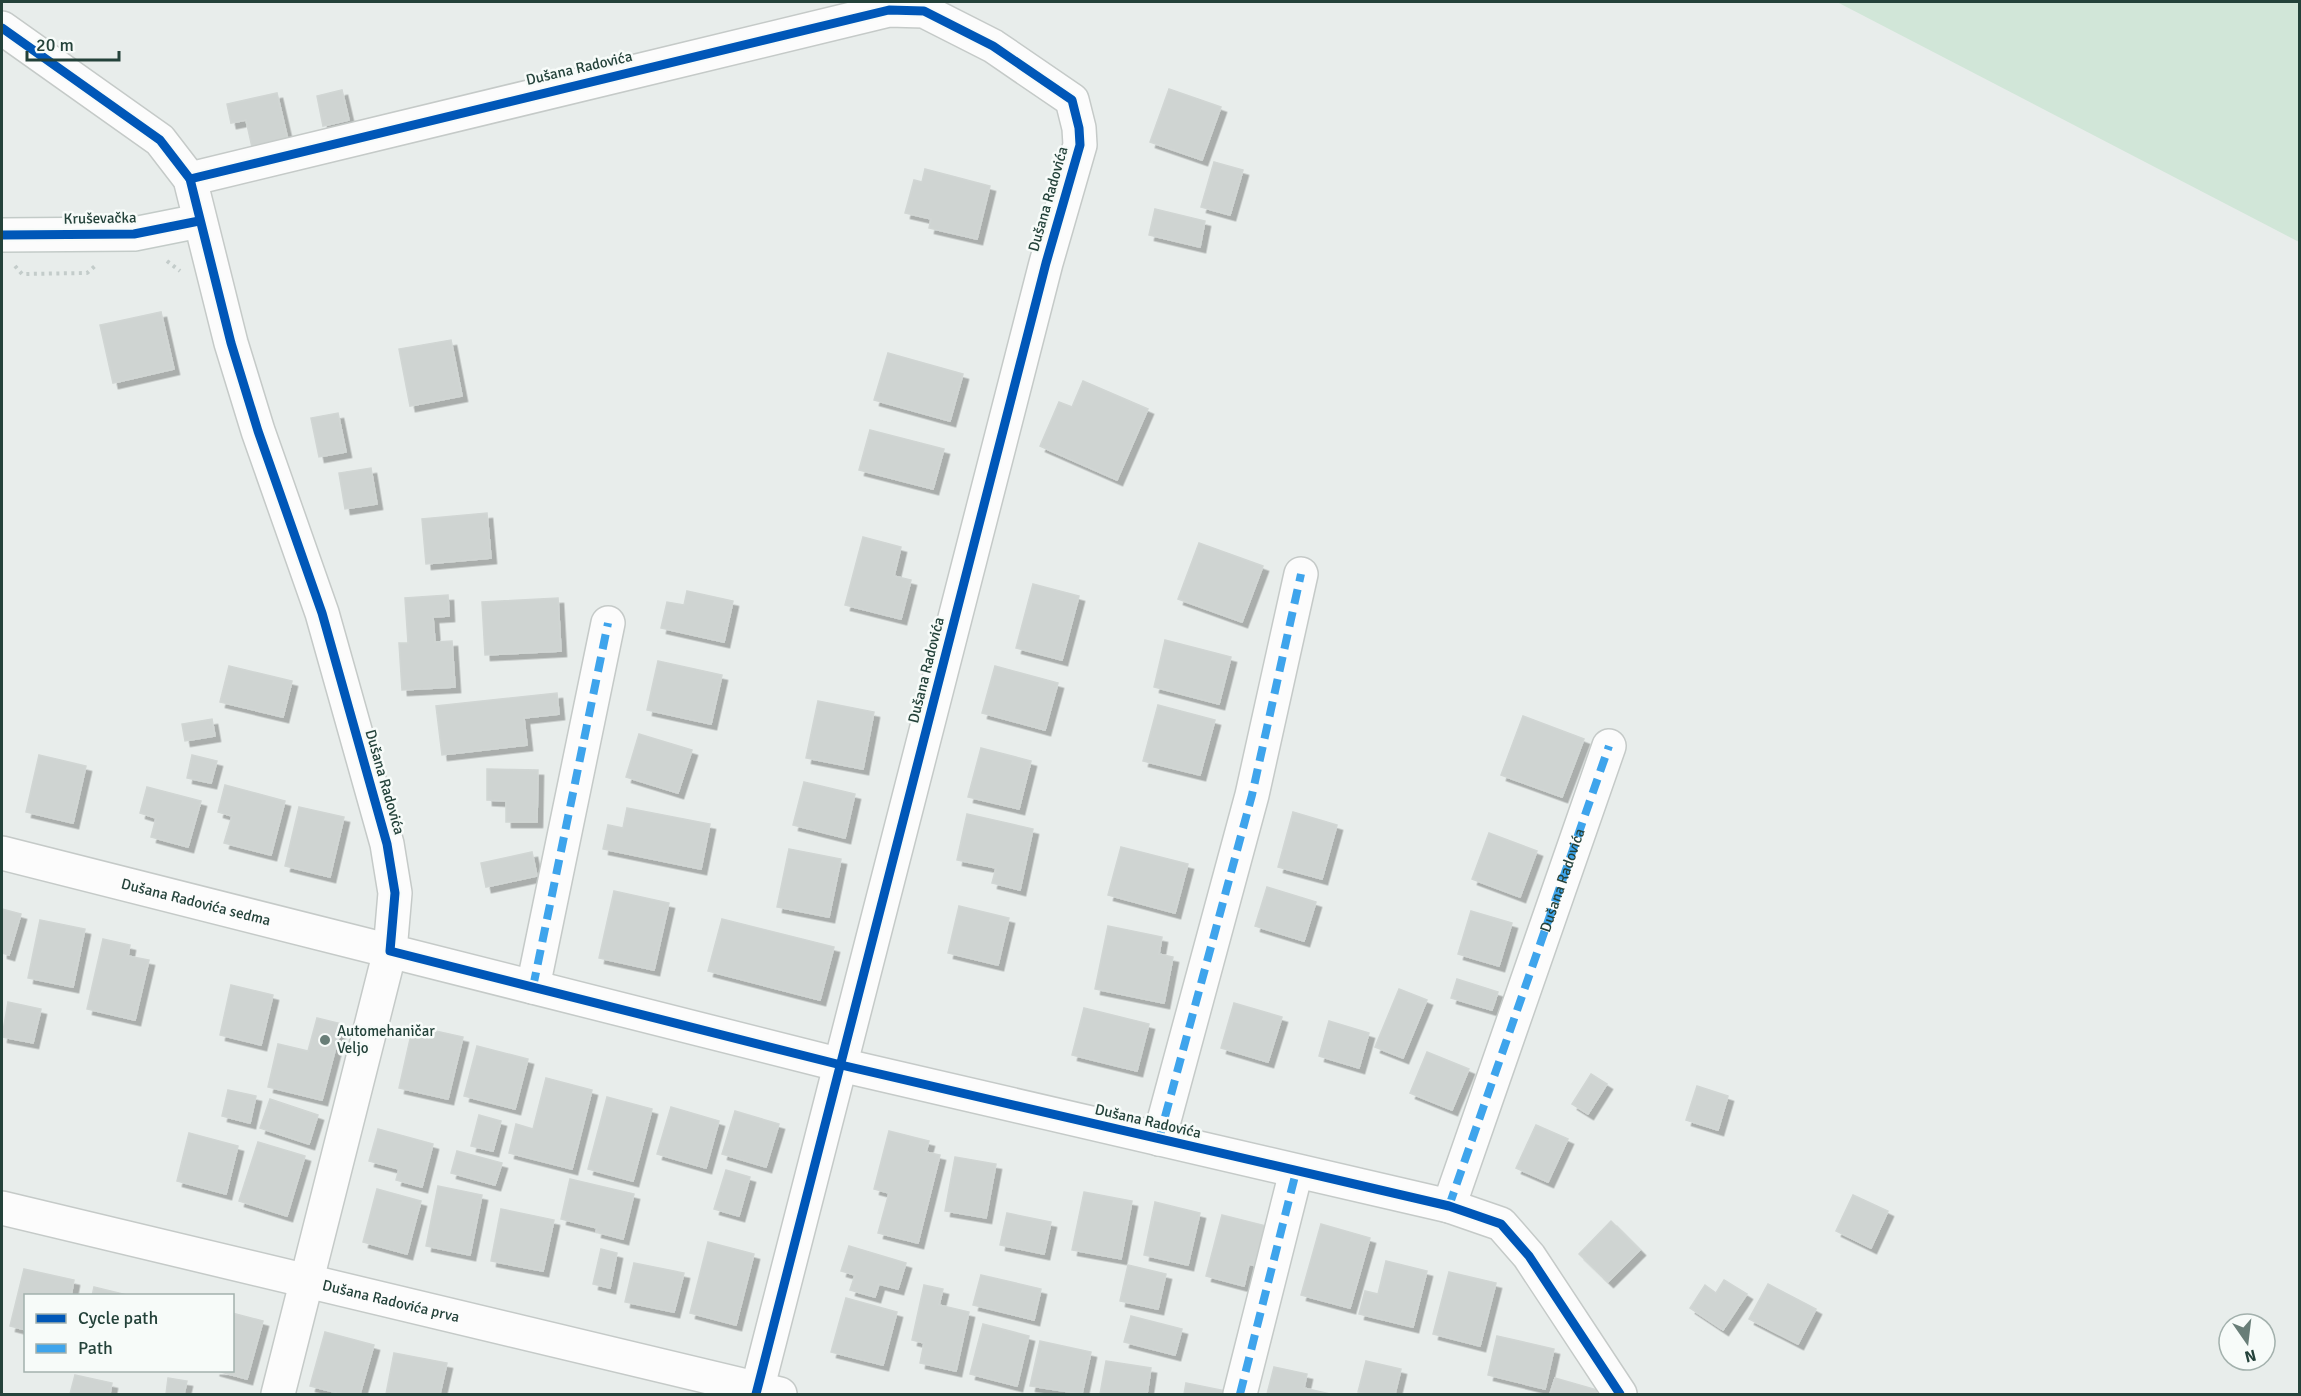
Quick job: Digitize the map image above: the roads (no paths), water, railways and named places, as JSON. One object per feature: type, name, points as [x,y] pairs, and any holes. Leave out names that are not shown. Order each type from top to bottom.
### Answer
[{"type":"street","name":"Dušana Radovića","points":[[190,179],[889,10],[924,11],[993,46],[1072,100],[1079,128],[1080,145],[1040,286],[841,1065]]},
{"type":"street","name":"Dušana Radovića","points":[[2,28],[160,140],[190,179],[231,343],[258,430],[322,613],[387,844],[395,893],[390,951],[841,1065],[1449,1206],[1609,747]]},
{"type":"street","name":"Kruševačka","points":[[4,248],[134,234],[199,221]]},
{"type":"street","points":[[1159,1139],[1252,795],[1301,574]]},
{"type":"street","points":[[533,987],[608,623]]},
{"type":"street","name":"Dušana Radovića sedma","points":[[2,853],[390,951]]},
{"type":"street","points":[[278,1395],[390,951]]},
{"type":"street","points":[[765,1393],[841,1065]]},
{"type":"street","points":[[1240,1395],[1296,1172]]},
{"type":"street","points":[[1449,1206],[1501,1224],[1529,1256],[1620,1395]]},
{"type":"street","name":"Dušana Radovića prva","points":[[2,1208],[765,1393]]},
{"type":"place","name":"Automehaničar Veljo","points":[[325,1040]]}]
